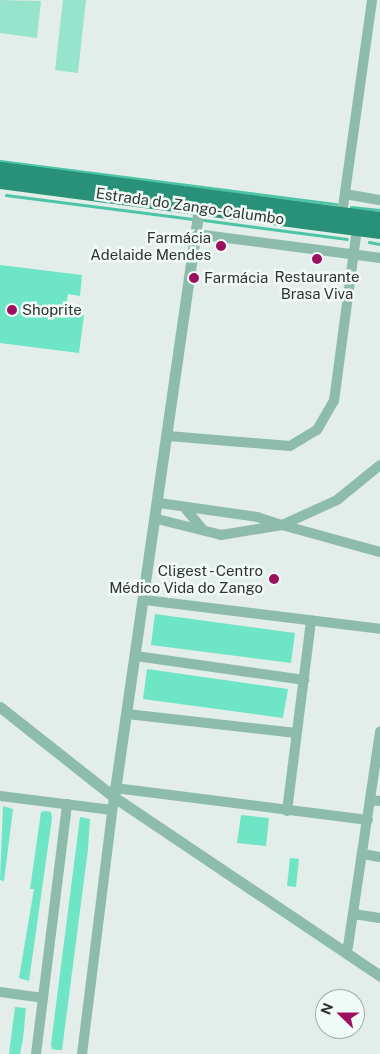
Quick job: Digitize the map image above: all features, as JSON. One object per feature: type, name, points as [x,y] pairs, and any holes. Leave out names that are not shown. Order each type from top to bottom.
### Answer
[{"type":"main road","points":[[0,170],[344,205],[380,219]]},
{"type":"main road","name":"Estrada do Zango-Calumbo","points":[[0,181],[198,220],[355,241],[380,231]]},
{"type":"street","points":[[372,0],[344,205],[380,200]]},
{"type":"street","points":[[82,1054],[114,792],[157,519],[198,220],[355,241],[380,258]]},
{"type":"street","points":[[168,436],[290,446],[317,430],[334,401],[355,241]]},
{"type":"street","points":[[157,519],[179,521],[204,531],[221,535],[282,525],[337,500],[380,465]]},
{"type":"street","points":[[159,503],[282,525],[380,552]]},
{"type":"street","points":[[184,507],[204,531]]},
{"type":"street","points":[[179,521],[206,510]]},
{"type":"street","points":[[145,600],[380,629]]},
{"type":"street","points":[[287,811],[311,621]]},
{"type":"street","points":[[136,656],[304,680]]},
{"type":"street","points":[[0,707],[114,792],[380,976]]},
{"type":"street","points":[[127,714],[296,733]]},
{"type":"street","points":[[347,953],[368,820],[375,800],[380,735]]},
{"type":"street","points":[[114,792],[368,820]]},
{"type":"street","points":[[0,796],[112,810]]},
{"type":"street","points":[[36,1054],[67,804]]},
{"type":"street","points":[[363,854],[380,856]]},
{"type":"street","points":[[354,914],[380,918]]},
{"type":"street","points":[[0,992],[43,998]]},
{"type":"green space","points":[[0,0],[41,1],[37,38],[0,33]]},
{"type":"green space","points":[[63,0],[86,0],[78,73],[55,70]]},
{"type":"building","points":[[0,265],[82,275],[80,296],[68,294],[65,313],[84,315],[79,353],[0,343]]},
{"type":"building","points":[[155,614],[295,633],[291,663],[151,645]]},
{"type":"building","points":[[147,669],[288,689],[283,718],[143,699]]},
{"type":"building","points":[[3,806],[13,809],[4,881],[0,880]]},
{"type":"building","points":[[41,812],[51,812],[52,818],[29,981],[19,978],[34,889],[30,889]]},
{"type":"building","points":[[241,815],[269,818],[266,846],[237,843]]},
{"type":"building","points":[[80,817],[90,819],[88,849],[62,1050],[58,1050],[52,1049],[51,1044]]},
{"type":"building","points":[[290,858],[299,859],[296,887],[287,886]]},
{"type":"building","points":[[15,1007],[26,1008],[23,1039],[20,1054],[9,1054]]},
{"type":"waterway","points":[[0,161],[336,204]]},
{"type":"waterway","points":[[6,195],[194,219]]},
{"type":"waterway","points":[[351,207],[380,210]]},
{"type":"waterway","points":[[204,220],[347,239]]},
{"type":"waterway","points":[[369,242],[380,244]]},
{"type":"place","name":"Farmácia Adelaide Mendes","points":[[221,246]]},
{"type":"place","name":"Restaurante Brasa Viva","points":[[317,259]]},
{"type":"place","name":"Farmácia","points":[[194,278]]},
{"type":"place","name":"Shoprite","points":[[12,310]]},
{"type":"place","name":"Cligest - Centro Médico Vida do Zango","points":[[274,579]]}]
